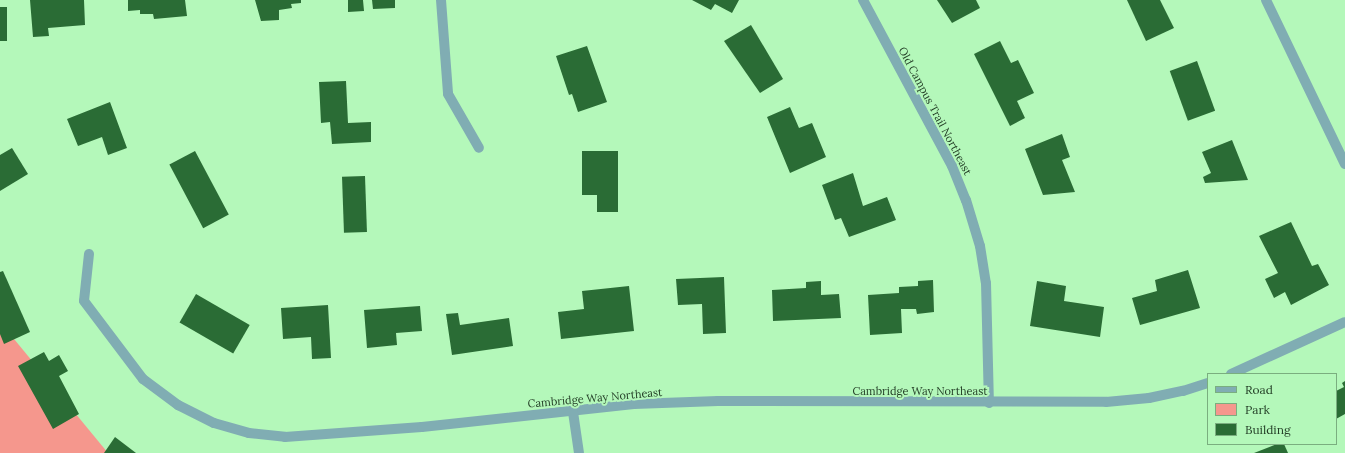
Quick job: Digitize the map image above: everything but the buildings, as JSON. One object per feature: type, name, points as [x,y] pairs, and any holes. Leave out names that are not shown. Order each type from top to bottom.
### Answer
[{"type":"street","points":[[441,0],[448,94],[479,148]]},
{"type":"street","name":"Old Campus Trail Northeast","points":[[863,0],[952,166],[966,200],[980,246],[986,283],[989,403]]},
{"type":"street","points":[[1266,0],[1345,164]]},
{"type":"street","name":"Cambridge Way Northeast","points":[[89,254],[84,301],[144,379],[178,406],[214,423],[249,433],[285,437],[422,427],[574,412],[634,404],[718,401],[989,403],[1106,402],[1149,398],[1183,391],[1207,383]]},
{"type":"street","points":[[1233,373],[1345,322]]},
{"type":"street","points":[[574,412],[579,453]]},
{"type":"green space","points":[[0,322],[108,453],[0,453]]}]
